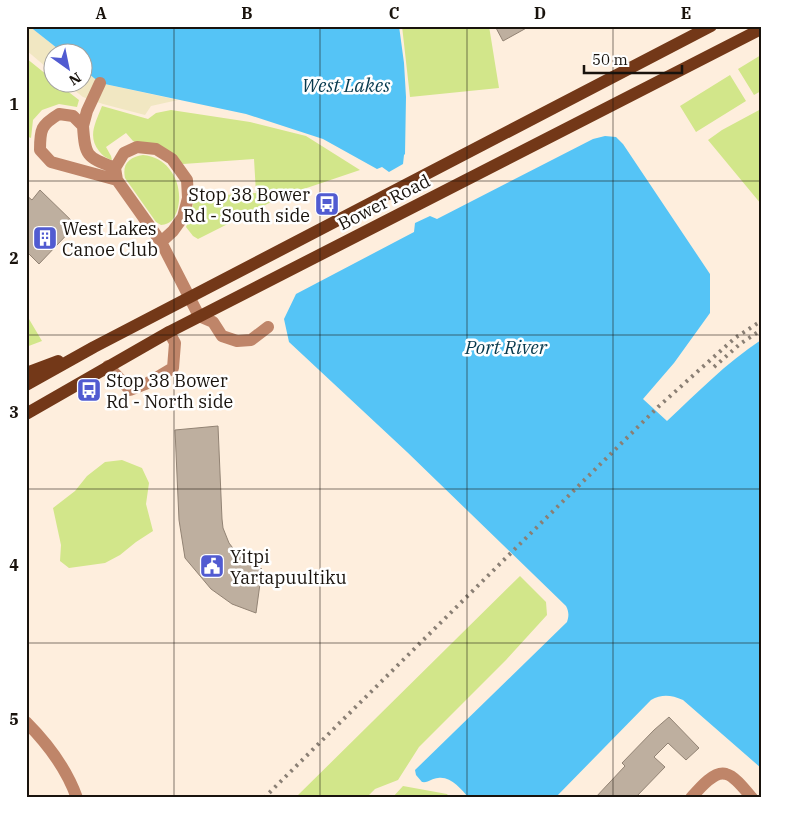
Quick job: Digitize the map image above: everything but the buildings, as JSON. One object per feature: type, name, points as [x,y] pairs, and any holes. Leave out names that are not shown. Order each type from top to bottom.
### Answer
[{"type":"main road","name":"Bower Road","points":[[26,386],[94,347],[712,26]]},
{"type":"main road","name":"Bower Road","points":[[26,414],[199,316],[761,29]]},
{"type":"main road","points":[[26,373],[94,347]]},
{"type":"street","points":[[100,83],[87,111],[83,126],[84,145],[87,152],[96,161],[116,174],[162,242],[199,316],[212,322],[222,336],[237,341],[250,340],[268,328]]},
{"type":"street","points":[[83,126],[73,116],[59,114],[46,122],[40,134],[40,150],[51,162],[101,177],[116,174]]},
{"type":"street","points":[[116,174],[124,153],[137,147],[156,149],[172,159],[187,180],[188,198],[183,217],[162,242]]},
{"type":"street","points":[[108,366],[130,390],[148,383],[174,368],[175,343],[169,332]]},
{"type":"street","points":[[26,722],[40,735],[64,772],[77,798]]},
{"type":"street","points":[[691,798],[717,774],[726,774],[736,780],[752,798]]},
{"type":"green space","points":[[402,26],[489,26],[499,88],[410,97]]},
{"type":"green space","points":[[761,55],[761,91],[754,95],[738,69]]},
{"type":"green space","points":[[26,58],[42,71],[42,92],[69,92],[79,100],[77,107],[59,104],[42,110],[33,120],[31,138],[26,136]]},
{"type":"green space","points":[[730,75],[746,101],[696,132],[680,106]]},
{"type":"green space","points":[[102,106],[148,119],[156,113],[171,110],[250,122],[306,136],[360,170],[283,196],[198,239],[186,227],[193,205],[193,197],[256,193],[254,159],[183,164],[133,141],[126,133],[106,147],[112,160],[100,153],[94,140],[95,123]]},
{"type":"green space","points":[[761,109],[761,204],[708,140],[722,130]]},
{"type":"green space","points":[[143,155],[161,161],[168,167],[177,183],[179,201],[177,211],[173,219],[167,224],[161,225],[156,222],[125,178],[126,165],[130,159]]},
{"type":"green space","points":[[26,314],[42,341],[26,347]]},
{"type":"green space","points":[[122,460],[142,468],[149,483],[146,504],[153,531],[120,555],[105,563],[69,568],[60,561],[61,545],[53,508],[75,491],[87,476],[105,462]]},
{"type":"green space","points":[[520,576],[546,602],[547,615],[506,660],[419,747],[398,780],[375,789],[366,798],[295,798]]},
{"type":"green space","points":[[403,786],[447,794],[450,798],[392,798]]},
{"type":"sand","points":[[26,26],[29,26],[49,42],[42,42],[42,64],[26,50]]},
{"type":"sand","points":[[92,76],[100,83],[178,100],[151,106],[145,115],[83,97],[77,92],[92,92]]},
{"type":"water","name":"West Lakes","points":[[29,26],[399,26],[406,97],[405,154],[403,164],[389,172],[382,167],[377,169],[323,139],[246,114],[100,83],[92,76],[92,42],[49,42]]},
{"type":"water","name":"Port River","points":[[605,136],[616,137],[623,144],[710,274],[710,313],[674,363],[643,399],[667,421],[724,368],[761,340],[761,768],[683,700],[671,696],[663,696],[651,700],[555,798],[469,798],[447,779],[436,778],[422,782],[416,775],[415,770],[567,622],[567,608],[407,452],[289,342],[284,319],[296,294],[414,232],[415,223],[430,216],[437,219],[593,139]]},
{"type":"railway","points":[[264,798],[658,407],[735,338],[761,321]]},
{"type":"railway","points":[[714,367],[740,344],[761,330]]},
{"type":"place","name":"Stop 38 Bower Rd - South side","points":[[327,204]]},
{"type":"place","name":"West Lakes Canoe Club","points":[[45,238]]},
{"type":"place","name":"Stop 38 Bower Rd - North side","points":[[89,390]]},
{"type":"place","name":"Yitpi Yartapuultiku","points":[[212,566]]}]
